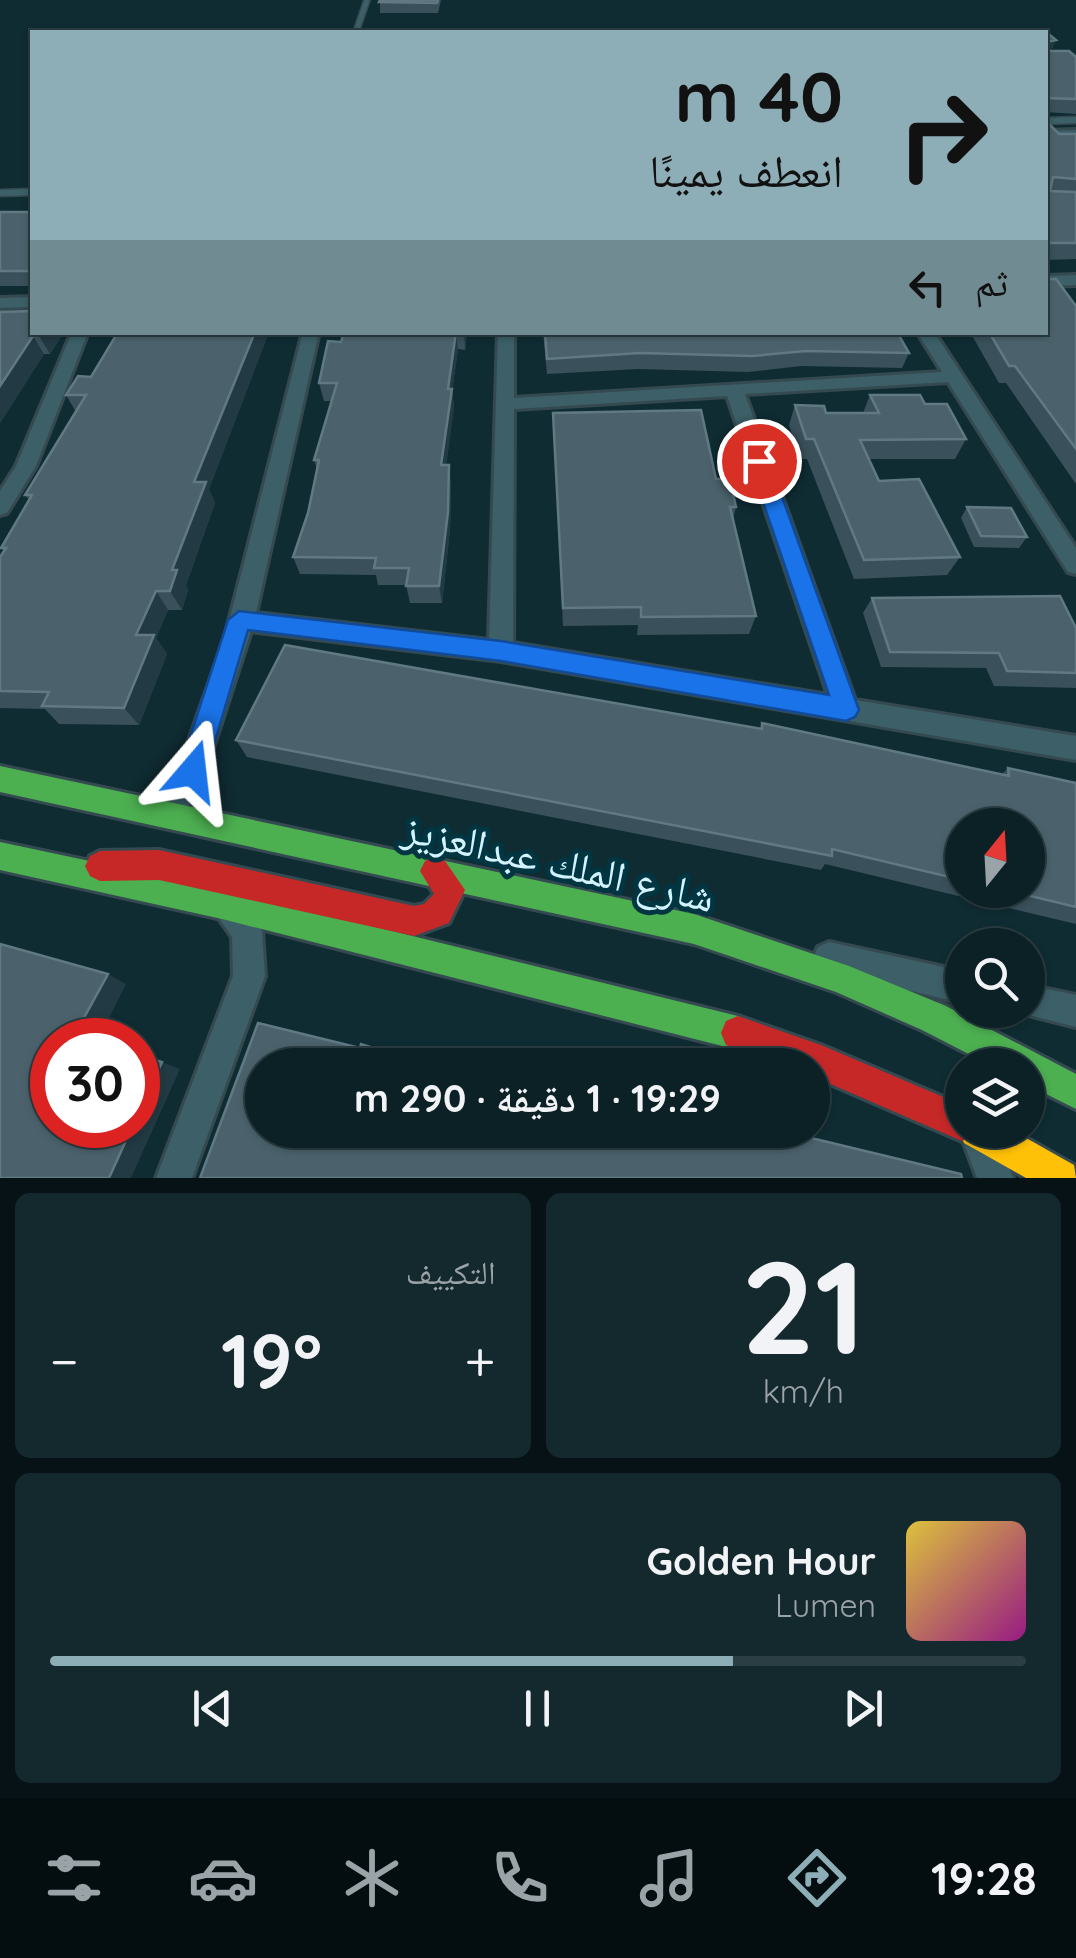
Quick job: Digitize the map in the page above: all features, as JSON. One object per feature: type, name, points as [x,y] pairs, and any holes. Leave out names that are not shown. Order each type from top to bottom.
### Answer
[{"type":"street","points":[[1048,134],[1076,133]]},
{"type":"street","points":[[1048,280],[1076,280]]},
{"type":"street","points":[[0,302],[30,302]]},
{"type":"street","points":[[0,508],[26,466],[79,335]]},
{"type":"street","points":[[170,814],[193,771],[239,620],[310,335]]},
{"type":"street","points":[[501,651],[506,335]]},
{"type":"street","points":[[927,335],[1068,541],[1076,566]]},
{"type":"street","points":[[505,404],[954,376]]},
{"type":"street","points":[[734,390],[846,710]]},
{"type":"street","points":[[0,464],[26,466]]},
{"type":"street","points":[[239,620],[501,651],[1076,748]]},
{"type":"street","name":"شارع الملك عبدالعزيز","points":[[0,779],[694,929],[838,977],[980,1040],[1076,1092]]},
{"type":"street","points":[[0,856],[222,904],[723,1028],[820,1062],[945,1116]]},
{"type":"street","points":[[47,866],[159,864],[414,921],[431,920],[442,914],[448,902],[446,880],[435,871]]},
{"type":"street","points":[[174,1178],[250,976],[247,931],[222,904]]},
{"type":"street","points":[[694,929],[945,983]]},
{"type":"street","points":[[1045,1005],[1076,1012]]},
{"type":"street","points":[[984,1148],[995,1178]]},
{"type":"street","points":[[1009,1148],[1062,1178]]},
{"type":"lane","points":[[357,30],[367,0]]},
{"type":"lane","points":[[1048,121],[1076,120]]},
{"type":"lane","points":[[0,192],[30,192]]},
{"type":"building","points":[[380,0],[438,0],[437,3]]},
{"type":"building","points":[[1048,51],[1069,51],[1076,57],[1076,99],[1048,98]]},
{"type":"building","points":[[1048,123],[1059,134],[1076,134],[1076,179],[1053,177],[1050,191],[1076,192],[1076,243],[1048,243]]},
{"type":"building","points":[[0,212],[30,212],[30,271],[0,271]]},
{"type":"building","points":[[1048,279],[1056,279],[1076,306],[1076,449],[1015,366],[1009,366],[991,335],[1048,335]]},
{"type":"building","points":[[30,311],[30,335],[40,335],[33,336],[0,386],[0,312]]},
{"type":"building","points":[[116,335],[254,335],[194,482],[206,482],[172,570],[177,570],[170,591],[156,591],[136,635],[154,635],[124,708],[42,706],[49,692],[0,691],[0,557],[6,548],[1,548],[32,495],[25,495],[86,395],[66,395],[78,376],[91,377]]},
{"type":"building","points":[[343,335],[456,335],[441,465],[449,465],[439,586],[406,586],[409,568],[374,568],[376,558],[293,557],[308,513],[319,460],[314,460],[337,383],[319,383],[328,341],[341,342]]},
{"type":"building","points":[[545,335],[899,335],[909,353],[640,353],[547,359]]},
{"type":"building","points":[[870,395],[920,395],[925,404],[947,404],[966,439],[860,440],[879,481],[919,479],[960,557],[864,560],[814,439],[806,439],[795,405],[824,406],[826,413],[879,413]]},
{"type":"building","points":[[701,410],[716,479],[730,479],[736,507],[730,507],[756,616],[641,617],[641,607],[563,608],[553,413]]},
{"type":"building","points":[[967,507],[1011,508],[1027,537],[981,536]]},
{"type":"building","points":[[1060,596],[1076,628],[1076,673],[1007,671],[999,653],[890,652],[872,598]]},
{"type":"building","points":[[285,645],[762,729],[762,723],[1009,776],[1008,768],[1076,783],[1076,907],[1045,899],[1045,808],[945,808],[945,876],[832,849],[832,856],[236,740]]},
{"type":"building","points":[[0,944],[108,974],[84,1018],[30,1018],[30,1148],[123,1148],[109,1178],[0,1178]]},
{"type":"building","points":[[258,1023],[360,1048],[249,1048]]},
{"type":"building","points":[[245,1058],[245,1148],[830,1148],[830,1143],[961,1174],[962,1178],[200,1178]]},
{"type":"traffic: fast","points":[[0,779],[694,929],[838,977],[934,1018],[1076,1092]]},
{"type":"traffic: fast","points":[[0,856],[222,904],[738,1033]]},
{"type":"traffic: slow","points":[[1008,1148],[1061,1178]]},
{"type":"traffic: jam","points":[[100,866],[159,865],[414,921],[438,913],[448,897],[450,890],[435,871]]},
{"type":"traffic: jam","points":[[738,1033],[821,1062],[945,1116]]},
{"type":"route","points":[[193,771],[239,620],[501,651],[846,710],[759,461]]}]
